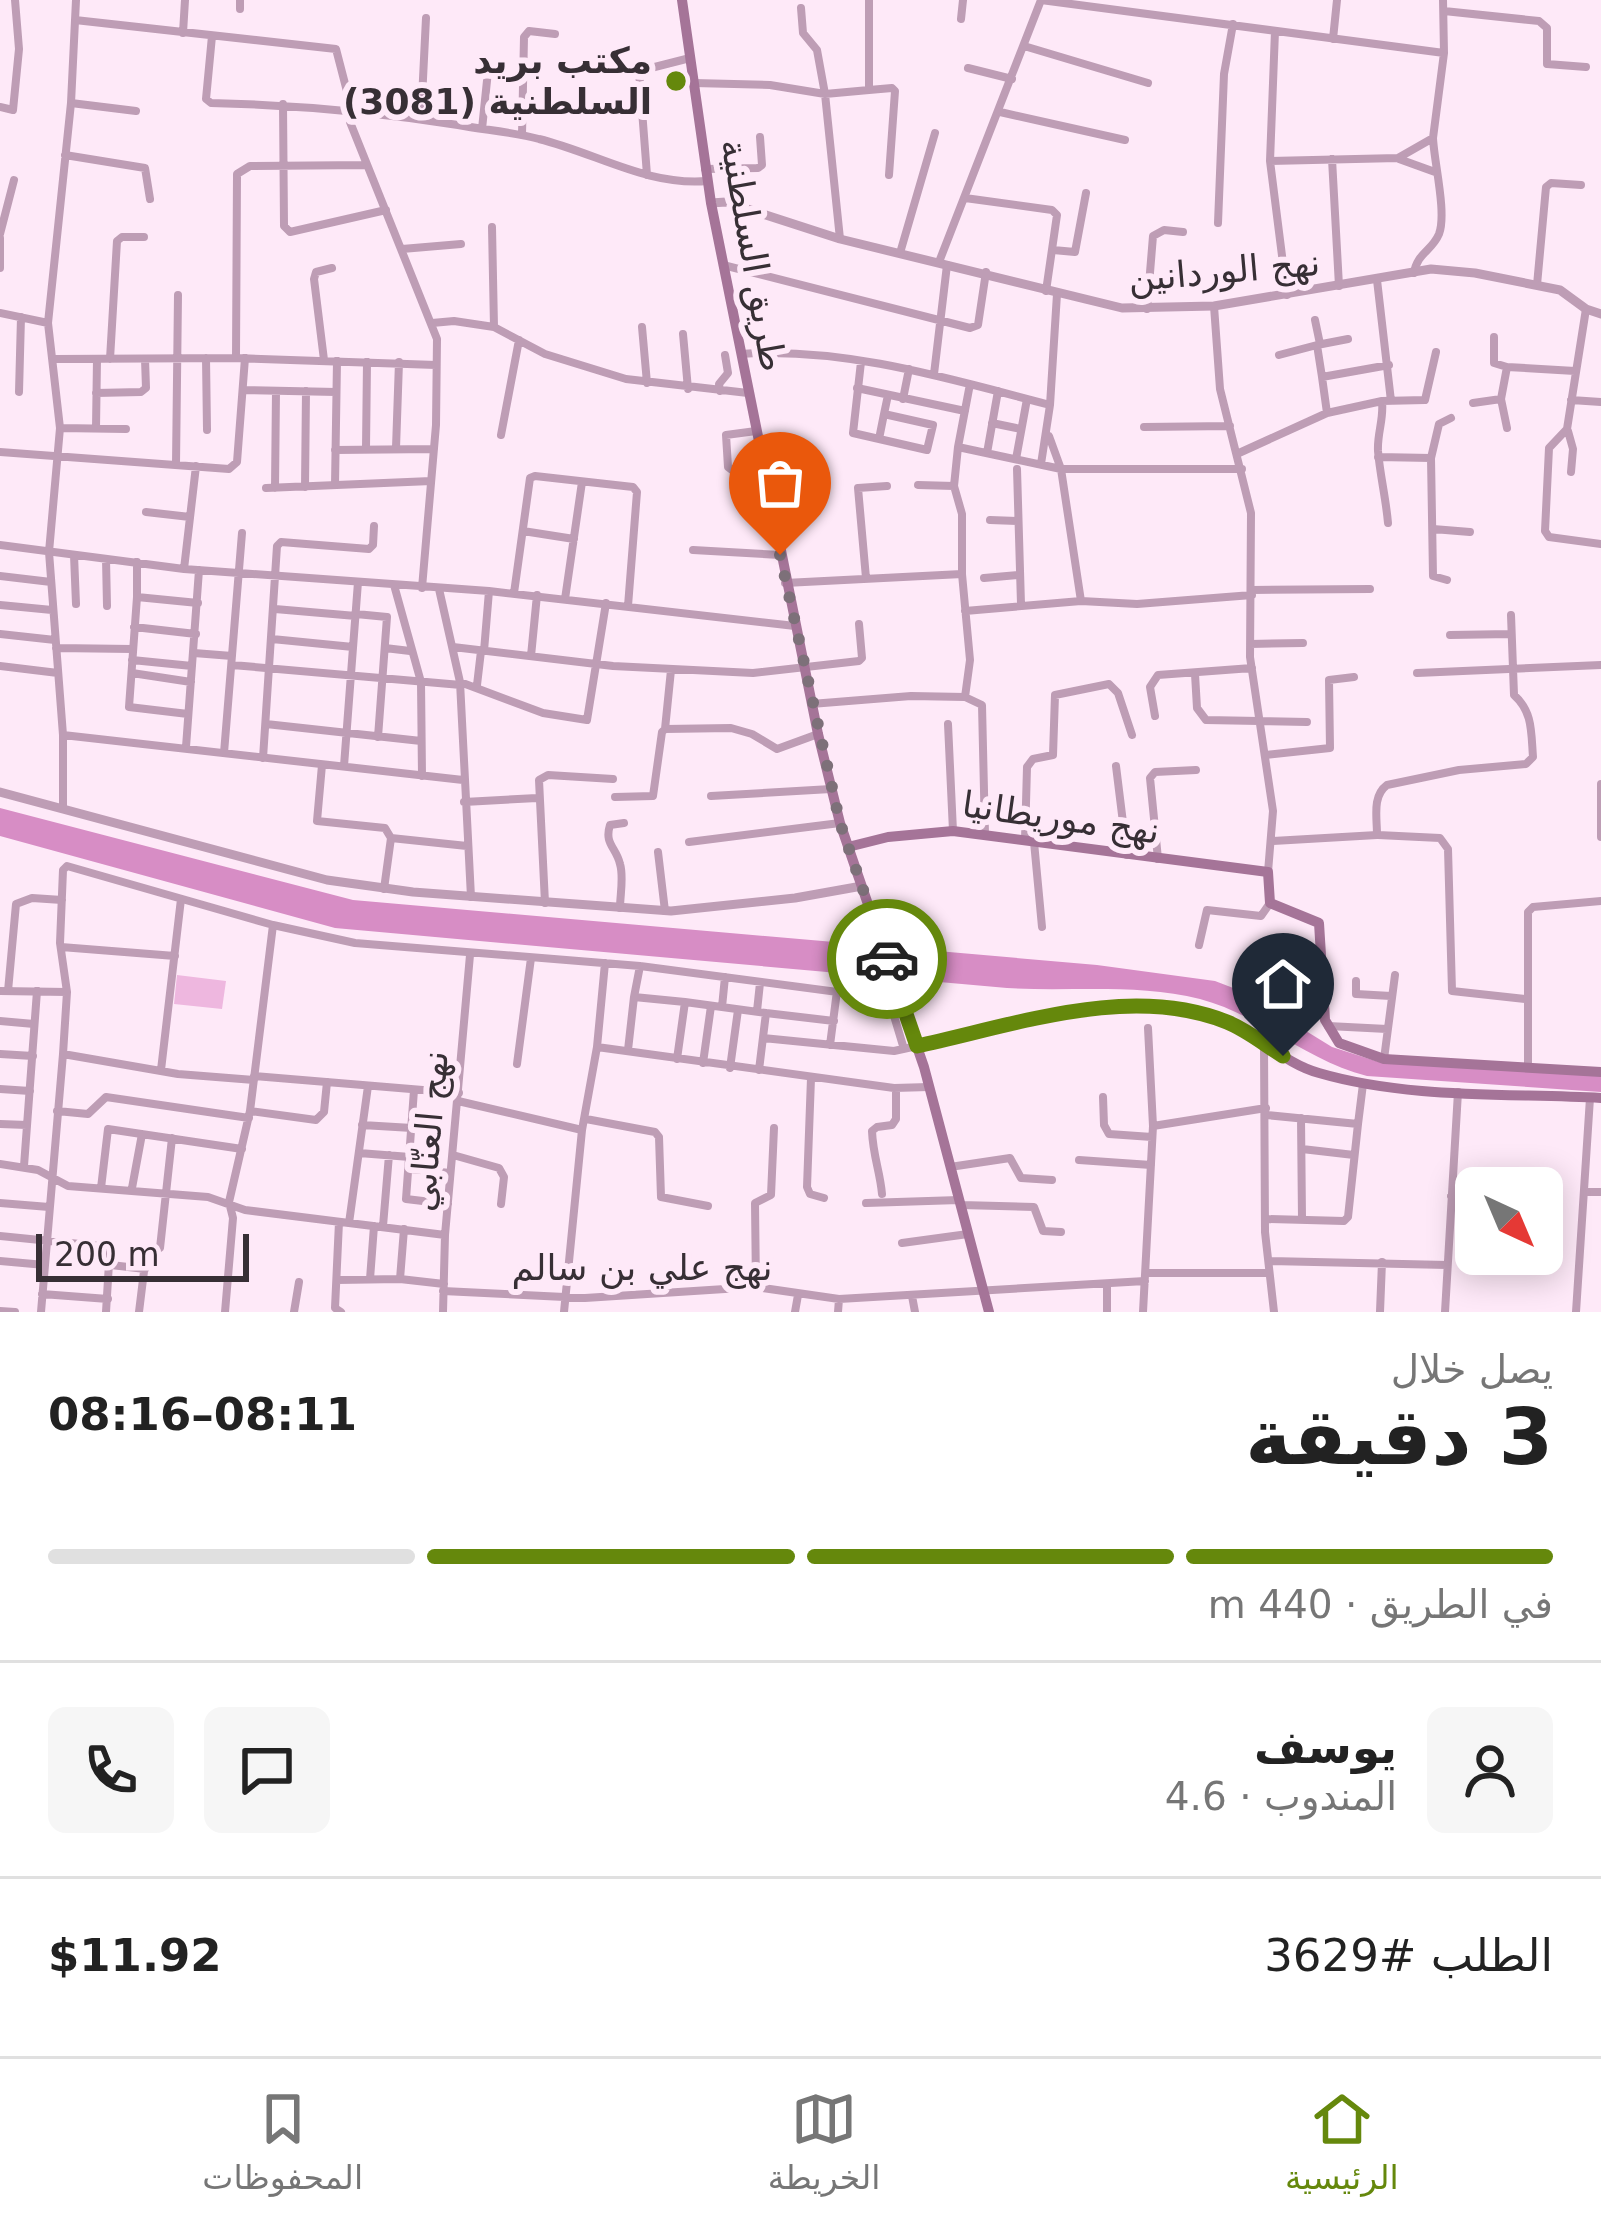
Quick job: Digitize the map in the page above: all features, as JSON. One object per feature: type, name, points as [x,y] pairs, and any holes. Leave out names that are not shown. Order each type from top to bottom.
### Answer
[{"type":"main road","name":"طريق السلطنية","points":[[682,0],[706,175],[803,668],[840,823],[898,990],[911,1047]]},
{"type":"main road","name":"نهج موريطانيا","points":[[848,847],[888,837],[952,831],[1268,872]]},
{"type":"main road","points":[[1268,872],[1270,903],[1318,922],[1327,1026],[1347,1048],[1384,1059],[1601,1072]]},
{"type":"main road","points":[[989,1312],[928,1087],[911,1047],[1083,1011],[1156,1006],[1218,1019],[1310,1071],[1363,1083],[1596,1098]]},
{"type":"street","points":[[0,107],[13,110],[19,49],[15,0]]},
{"type":"street","points":[[63,806],[63,735],[49,552],[60,428],[48,323],[71,104],[76,0]]},
{"type":"street","points":[[183,32],[185,0]]},
{"type":"street","points":[[869,0],[869,90]]},
{"type":"street","points":[[962,19],[963,0]]},
{"type":"street","points":[[934,374],[944,263],[1042,0],[1444,53]]},
{"type":"street","points":[[1333,39],[1337,0]]},
{"type":"street","points":[[1414,273],[1417,257],[1435,242],[1441,227],[1433,138],[1444,53],[1443,0]]},
{"type":"street","points":[[801,8],[803,33],[817,50],[825,94],[840,239]]},
{"type":"street","points":[[1444,11],[1539,21],[1547,28],[1547,64],[1586,67]]},
{"type":"street","points":[[421,119],[426,18]]},
{"type":"street","points":[[75,20],[336,49],[350,122],[432,323],[434,449],[422,588]]},
{"type":"street","points":[[1218,223],[1224,74],[1233,24]]},
{"type":"street","points":[[522,135],[524,37],[529,31],[555,34]]},
{"type":"street","points":[[1275,31],[1270,161],[1287,296]]},
{"type":"street","points":[[212,36],[206,99],[350,110],[522,135],[647,176],[688,183],[706,175],[758,168],[760,137]]},
{"type":"street","points":[[1024,46],[1148,83]]},
{"type":"street","points":[[647,176],[639,71],[690,58]]},
{"type":"street","points":[[968,68],[1012,79]]},
{"type":"street","points":[[482,129],[488,70]]},
{"type":"street","points":[[694,83],[770,85],[825,94],[892,88],[889,175]]},
{"type":"street","points":[[71,104],[136,111]]},
{"type":"street","points":[[284,104],[284,226],[290,232],[386,210]]},
{"type":"street","points":[[1000,112],[1125,140]]},
{"type":"street","points":[[900,253],[935,133]]},
{"type":"street","points":[[1397,158],[1433,138]]},
{"type":"street","points":[[65,155],[145,168],[150,199]]},
{"type":"street","points":[[1270,161],[1397,158],[1436,172]]},
{"type":"street","points":[[1332,159],[1339,287]]},
{"type":"street","points":[[0,452],[229,469],[237,462],[244,390],[237,174],[250,166],[367,164]]},
{"type":"street","points":[[0,268],[4,202],[14,181]]},
{"type":"street","points":[[1537,285],[1546,187],[1551,183],[1581,185]]},
{"type":"street","points":[[1053,250],[1075,252],[1086,193]]},
{"type":"street","points":[[965,197],[1052,210],[1057,215],[1050,405],[1041,464]]},
{"type":"street","name":"نهج الوردانين","points":[[711,202],[726,202],[840,239],[1122,308],[1214,306],[1414,273],[1456,271],[1568,293],[1601,314]]},
{"type":"street","points":[[492,227],[494,327]]},
{"type":"street","points":[[1147,309],[1153,236],[1164,230],[1183,232]]},
{"type":"street","points":[[110,358],[117,239],[144,237]]},
{"type":"street","points":[[402,249],[461,244]]},
{"type":"street","points":[[724,265],[970,328],[978,325],[986,272]]},
{"type":"street","points":[[324,360],[314,279],[316,272],[332,268]]},
{"type":"street","points":[[1377,280],[1389,365],[1384,422],[1378,432],[1388,523]]},
{"type":"street","points":[[176,464],[178,295]]},
{"type":"street","points":[[1214,306],[1218,377],[1251,513],[1250,644],[1267,754],[1273,841],[1268,872]]},
{"type":"street","points":[[1571,472],[1573,449],[1567,429],[1586,308]]},
{"type":"street","points":[[0,314],[48,323]]},
{"type":"street","points":[[19,392],[21,317]]},
{"type":"street","points":[[1315,320],[1327,413]]},
{"type":"street","points":[[432,323],[494,327],[559,359],[647,383],[748,393]]},
{"type":"street","points":[[642,326],[647,383]]},
{"type":"street","points":[[683,334],[688,388]]},
{"type":"street","points":[[1494,337],[1494,363],[1574,371]]},
{"type":"street","points":[[1279,355],[1348,338]]},
{"type":"street","points":[[501,435],[519,340]]},
{"type":"street","points":[[1239,454],[1327,413],[1386,401],[1424,400],[1436,352]]},
{"type":"street","points":[[720,391],[719,384],[728,373],[725,355]]},
{"type":"street","points":[[741,355],[909,369],[1050,405]]},
{"type":"street","points":[[206,358],[207,430]]},
{"type":"street","points":[[55,359],[241,358],[436,365]]},
{"type":"street","points":[[96,428],[97,359]]},
{"type":"street","points":[[97,393],[141,392],[146,388],[145,359]]},
{"type":"street","points":[[335,486],[337,361]]},
{"type":"street","points":[[366,448],[368,362]]},
{"type":"street","points":[[396,448],[400,362]]},
{"type":"street","points":[[862,362],[853,433],[926,450],[933,425],[884,414]]},
{"type":"street","points":[[1322,377],[1389,365]]},
{"type":"street","points":[[1507,367],[1501,399],[1507,428]]},
{"type":"street","points":[[904,399],[909,369]]},
{"type":"street","points":[[964,698],[970,660],[962,514],[954,486],[970,384]]},
{"type":"street","points":[[857,388],[965,411]]},
{"type":"street","points":[[244,390],[336,392]]},
{"type":"street","points":[[276,391],[271,488],[431,481]]},
{"type":"street","points":[[987,453],[998,391]]},
{"type":"street","points":[[305,487],[306,392]]},
{"type":"street","points":[[879,439],[889,395]]},
{"type":"street","points":[[1021,604],[1016,464],[1027,399]]},
{"type":"street","points":[[1473,403],[1501,399]]},
{"type":"street","points":[[1570,400],[1601,402]]},
{"type":"street","points":[[1447,580],[1433,576],[1431,458],[1439,424],[1451,418]]},
{"type":"street","points":[[992,423],[1021,429]]},
{"type":"street","points":[[1144,427],[1230,426]]},
{"type":"street","points":[[60,428],[126,429]]},
{"type":"street","points":[[1567,429],[1549,448],[1545,531],[1549,537],[1601,544]]},
{"type":"street","points":[[756,431],[726,435],[728,466],[732,470],[762,468]]},
{"type":"street","points":[[1048,431],[1061,469],[1081,601]]},
{"type":"street","points":[[958,447],[1016,464],[1061,469],[1242,469]]},
{"type":"street","points":[[335,449],[434,449]]},
{"type":"street","points":[[1378,457],[1431,458]]},
{"type":"street","points":[[184,569],[196,466]]},
{"type":"street","points":[[514,593],[530,478],[633,487],[637,492],[628,606]]},
{"type":"street","points":[[565,598],[582,482]]},
{"type":"street","points":[[918,484],[954,486]]},
{"type":"street","points":[[866,578],[858,488],[887,485]]},
{"type":"street","points":[[146,512],[190,517]]},
{"type":"street","points":[[991,520],[1017,520]]},
{"type":"street","points":[[263,758],[279,543],[369,548],[374,545],[374,526]]},
{"type":"street","points":[[1433,529],[1470,532]]},
{"type":"street","points":[[523,531],[574,539]]},
{"type":"street","points":[[224,753],[242,533]]},
{"type":"street","points":[[0,545],[184,569],[514,593],[795,626]]},
{"type":"street","points":[[693,550],[780,555]]},
{"type":"street","points":[[74,556],[76,604]]},
{"type":"street","points":[[106,559],[107,606]]},
{"type":"street","points":[[136,562],[130,709],[188,714]]},
{"type":"street","points":[[187,747],[199,570]]},
{"type":"street","points":[[785,583],[962,574]]},
{"type":"street","points":[[984,578],[1019,575]]},
{"type":"street","points":[[0,576],[51,582]]},
{"type":"street","points":[[344,767],[358,582]]},
{"type":"street","points":[[394,585],[421,682],[422,776]]},
{"type":"street","points":[[439,589],[461,684],[471,897]]},
{"type":"street","points":[[965,611],[1021,604],[1137,604],[1252,593],[1370,590]]},
{"type":"street","points":[[477,685],[489,591]]},
{"type":"street","points":[[531,656],[537,596]]},
{"type":"street","points":[[136,597],[198,603]]},
{"type":"street","points":[[194,653],[269,670],[477,685],[543,713],[583,721],[590,717],[606,603]]},
{"type":"street","points":[[0,605],[53,610]]},
{"type":"street","points":[[274,609],[400,614]]},
{"type":"street","points":[[1377,835],[1377,799],[1387,785],[1460,770],[1526,764],[1533,757],[1530,718],[1514,694],[1510,615]]},
{"type":"street","points":[[377,736],[387,617]]},
{"type":"street","points":[[453,647],[598,665],[753,673],[859,661],[859,624]]},
{"type":"street","points":[[134,627],[196,634]]},
{"type":"street","points":[[0,634],[192,666]]},
{"type":"street","points":[[1450,635],[1511,634]]},
{"type":"street","points":[[272,639],[353,647]]},
{"type":"street","points":[[1250,644],[1303,643]]},
{"type":"street","points":[[385,648],[410,651]]},
{"type":"street","points":[[1417,673],[1601,664]]},
{"type":"street","points":[[0,666],[58,673]]},
{"type":"street","points":[[1155,716],[1152,679],[1157,675],[1252,668]]},
{"type":"street","points":[[615,797],[653,796],[671,670]]},
{"type":"street","points":[[132,673],[191,682]]},
{"type":"street","points":[[1195,674],[1202,718],[1306,722]]},
{"type":"street","points":[[1267,754],[1328,750],[1329,680],[1354,676]]},
{"type":"street","points":[[1042,927],[1030,840],[1027,767],[1033,758],[1053,755],[1055,695],[1109,684],[1118,693],[1132,735]]},
{"type":"street","points":[[811,704],[894,696],[964,698],[982,705],[985,834]]},
{"type":"street","points":[[266,724],[421,741]]},
{"type":"street","points":[[948,724],[952,831]]},
{"type":"street","points":[[665,729],[731,728],[777,749],[818,734]]},
{"type":"street","points":[[63,735],[463,780]]},
{"type":"street","points":[[322,765],[317,821],[385,828],[392,838],[384,889]]},
{"type":"street","points":[[1116,766],[1127,856]]},
{"type":"street","points":[[1159,861],[1150,778],[1155,772],[1196,770]]},
{"type":"street","points":[[545,903],[539,780],[544,776],[614,779]]},
{"type":"street","points":[[1601,784],[1601,837]]},
{"type":"street","points":[[711,796],[831,788]]},
{"type":"street","points":[[0,792],[327,880],[384,889],[665,911],[862,886]]},
{"type":"street","points":[[464,802],[537,798]]},
{"type":"street","points":[[620,910],[620,860],[606,832],[610,825],[624,823]]},
{"type":"street","points":[[689,842],[840,823]]},
{"type":"street","points":[[1273,841],[1377,835],[1440,838],[1448,849],[1452,991],[1526,999]]},
{"type":"street","points":[[392,838],[467,846]]},
{"type":"street","points":[[658,852],[665,911]]},
{"type":"street","points":[[41,1312],[67,992],[61,946],[63,870],[68,866],[273,926],[355,943],[640,966],[889,1002],[911,1047],[763,1038]]},
{"type":"street","points":[[62,900],[24,898],[16,904],[4,991],[67,992]]},
{"type":"street","points":[[160,1070],[181,899]]},
{"type":"street","points":[[1528,1069],[1529,909],[1601,901]]},
{"type":"street","points":[[1198,945],[1207,910],[1261,916],[1270,903]]},
{"type":"street","points":[[225,1312],[233,1218],[230,1202],[249,1115],[273,926]]},
{"type":"street","points":[[61,946],[175,956]]},
{"type":"street","name":"نهج العنّابي","points":[[443,1312],[445,1235],[470,955]]},
{"type":"street","points":[[517,1064],[531,958]]},
{"type":"street","points":[[564,1312],[605,963]]},
{"type":"street","points":[[628,1050],[640,966]]},
{"type":"street","points":[[1384,1059],[1395,975]]},
{"type":"street","points":[[703,1064],[725,977]]},
{"type":"street","points":[[1356,981],[1356,994],[1391,996]]},
{"type":"street","points":[[759,1070],[763,1038],[760,982]]},
{"type":"street","points":[[830,1045],[837,991]]},
{"type":"street","points":[[24,1166],[37,992]]},
{"type":"street","points":[[634,997],[834,1021]]},
{"type":"street","points":[[677,1059],[685,1002]]},
{"type":"street","points":[[730,1068],[738,1009]]},
{"type":"street","points":[[0,1021],[34,1024]]},
{"type":"street","points":[[1327,1026],[1387,1029]]},
{"type":"street","points":[[1143,1312],[1153,1131],[1148,1028]]},
{"type":"street","points":[[1264,1044],[1266,1219],[1274,1312]]},
{"type":"street","points":[[597,1047],[811,1078],[928,1087]]},
{"type":"street","points":[[0,1054],[33,1056]]},
{"type":"street","points":[[63,1054],[160,1070],[415,1090],[582,1130]]},
{"type":"street","points":[[811,1078],[807,1187],[810,1194],[824,1198]]},
{"type":"street","points":[[58,1112],[88,1114],[106,1097],[316,1120],[324,1112],[326,1082]]},
{"type":"street","points":[[1266,1219],[1344,1221],[1348,1217],[1363,1083]]},
{"type":"street","points":[[340,1312],[335,1308],[344,1222],[368,1086]]},
{"type":"street","points":[[882,1194],[880,1175],[873,1166],[872,1131],[896,1119],[896,1088]]},
{"type":"street","points":[[0,1089],[30,1091]]},
{"type":"street","points":[[406,1199],[415,1090]]},
{"type":"street","points":[[1445,1312],[1459,1091]]},
{"type":"street","points":[[1102,1096],[1109,1134],[1266,1112],[1358,1124]]},
{"type":"street","points":[[1576,1312],[1596,1098]]},
{"type":"street","points":[[586,1118],[655,1132],[661,1197],[708,1206]]},
{"type":"street","points":[[1301,1118],[1302,1220]]},
{"type":"street","points":[[0,1124],[28,1125]]},
{"type":"street","points":[[362,1125],[412,1128]]},
{"type":"street","points":[[756,1287],[754,1203],[771,1195],[775,1129]]},
{"type":"street","points":[[100,1188],[108,1130],[242,1149]]},
{"type":"street","points":[[132,1188],[142,1134]]},
{"type":"street","points":[[140,1312],[148,1252],[160,1248],[172,1138]]},
{"type":"street","points":[[1302,1149],[1354,1155]]},
{"type":"street","points":[[358,1153],[410,1157]]},
{"type":"street","points":[[370,1279],[389,1155]]},
{"type":"street","points":[[453,1156],[499,1168],[504,1177],[501,1204]]},
{"type":"street","points":[[950,1167],[1010,1158],[1021,1178],[1052,1180]]},
{"type":"street","points":[[1079,1160],[1151,1165]]},
{"type":"street","points":[[0,1164],[24,1166],[68,1186],[214,1198],[245,1210],[445,1235]]},
{"type":"street","points":[[410,1169],[450,1173]]},
{"type":"street","points":[[1586,1192],[1601,1192]]},
{"type":"street","points":[[1451,1196],[1455,1196]]},
{"type":"street","points":[[386,1197],[448,1204]]},
{"type":"street","points":[[0,1203],[49,1207]]},
{"type":"street","points":[[866,1203],[1034,1207],[1042,1231],[1061,1232]]},
{"type":"street","points":[[400,1279],[404,1229]]},
{"type":"street","points":[[902,1244],[968,1234]]},
{"type":"street","points":[[0,1236],[110,1247],[106,1312]]},
{"type":"street","points":[[0,1261],[45,1265]]},
{"type":"street","points":[[1269,1261],[1447,1265]]},
{"type":"street","points":[[1380,1312],[1382,1262]]},
{"type":"street","points":[[111,1265],[145,1269]]},
{"type":"street","name":"نهج علي بن سالم","points":[[337,1280],[400,1279],[566,1298],[756,1287],[839,1299],[1269,1273]]},
{"type":"street","points":[[294,1312],[299,1282]]},
{"type":"street","points":[[1107,1284],[1107,1312]]},
{"type":"street","points":[[42,1294],[108,1299]]},
{"type":"street","points":[[795,1312],[797,1294]]},
{"type":"street","points":[[912,1296],[915,1312]]},
{"type":"street","points":[[605,1297],[606,1312]]},
{"type":"street","points":[[838,1312],[839,1299]]},
{"type":"street","points":[[0,1311],[14,1312]]},
{"type":"shaded area","points":[[0,808],[353,900],[1097,965],[1215,981],[1241,991],[1332,1047],[1379,1062],[1601,1075],[1601,1092],[1367,1076],[1324,1060],[1242,1015],[1176,994],[1007,988],[335,928],[0,836]]},
{"type":"shaded area","points":[[177,975],[226,981],[222,1009],[174,1004]]},
{"type":"way so far","points":[[780,555],[840,823],[887,959]]},
{"type":"place","name":"مكتب بريد السلطنية (3081)","points":[[676,81]]},
{"type":"route","points":[[887,959],[917,1046],[1083,1011],[1156,1006],[1233,1024],[1283,1056]]}]
